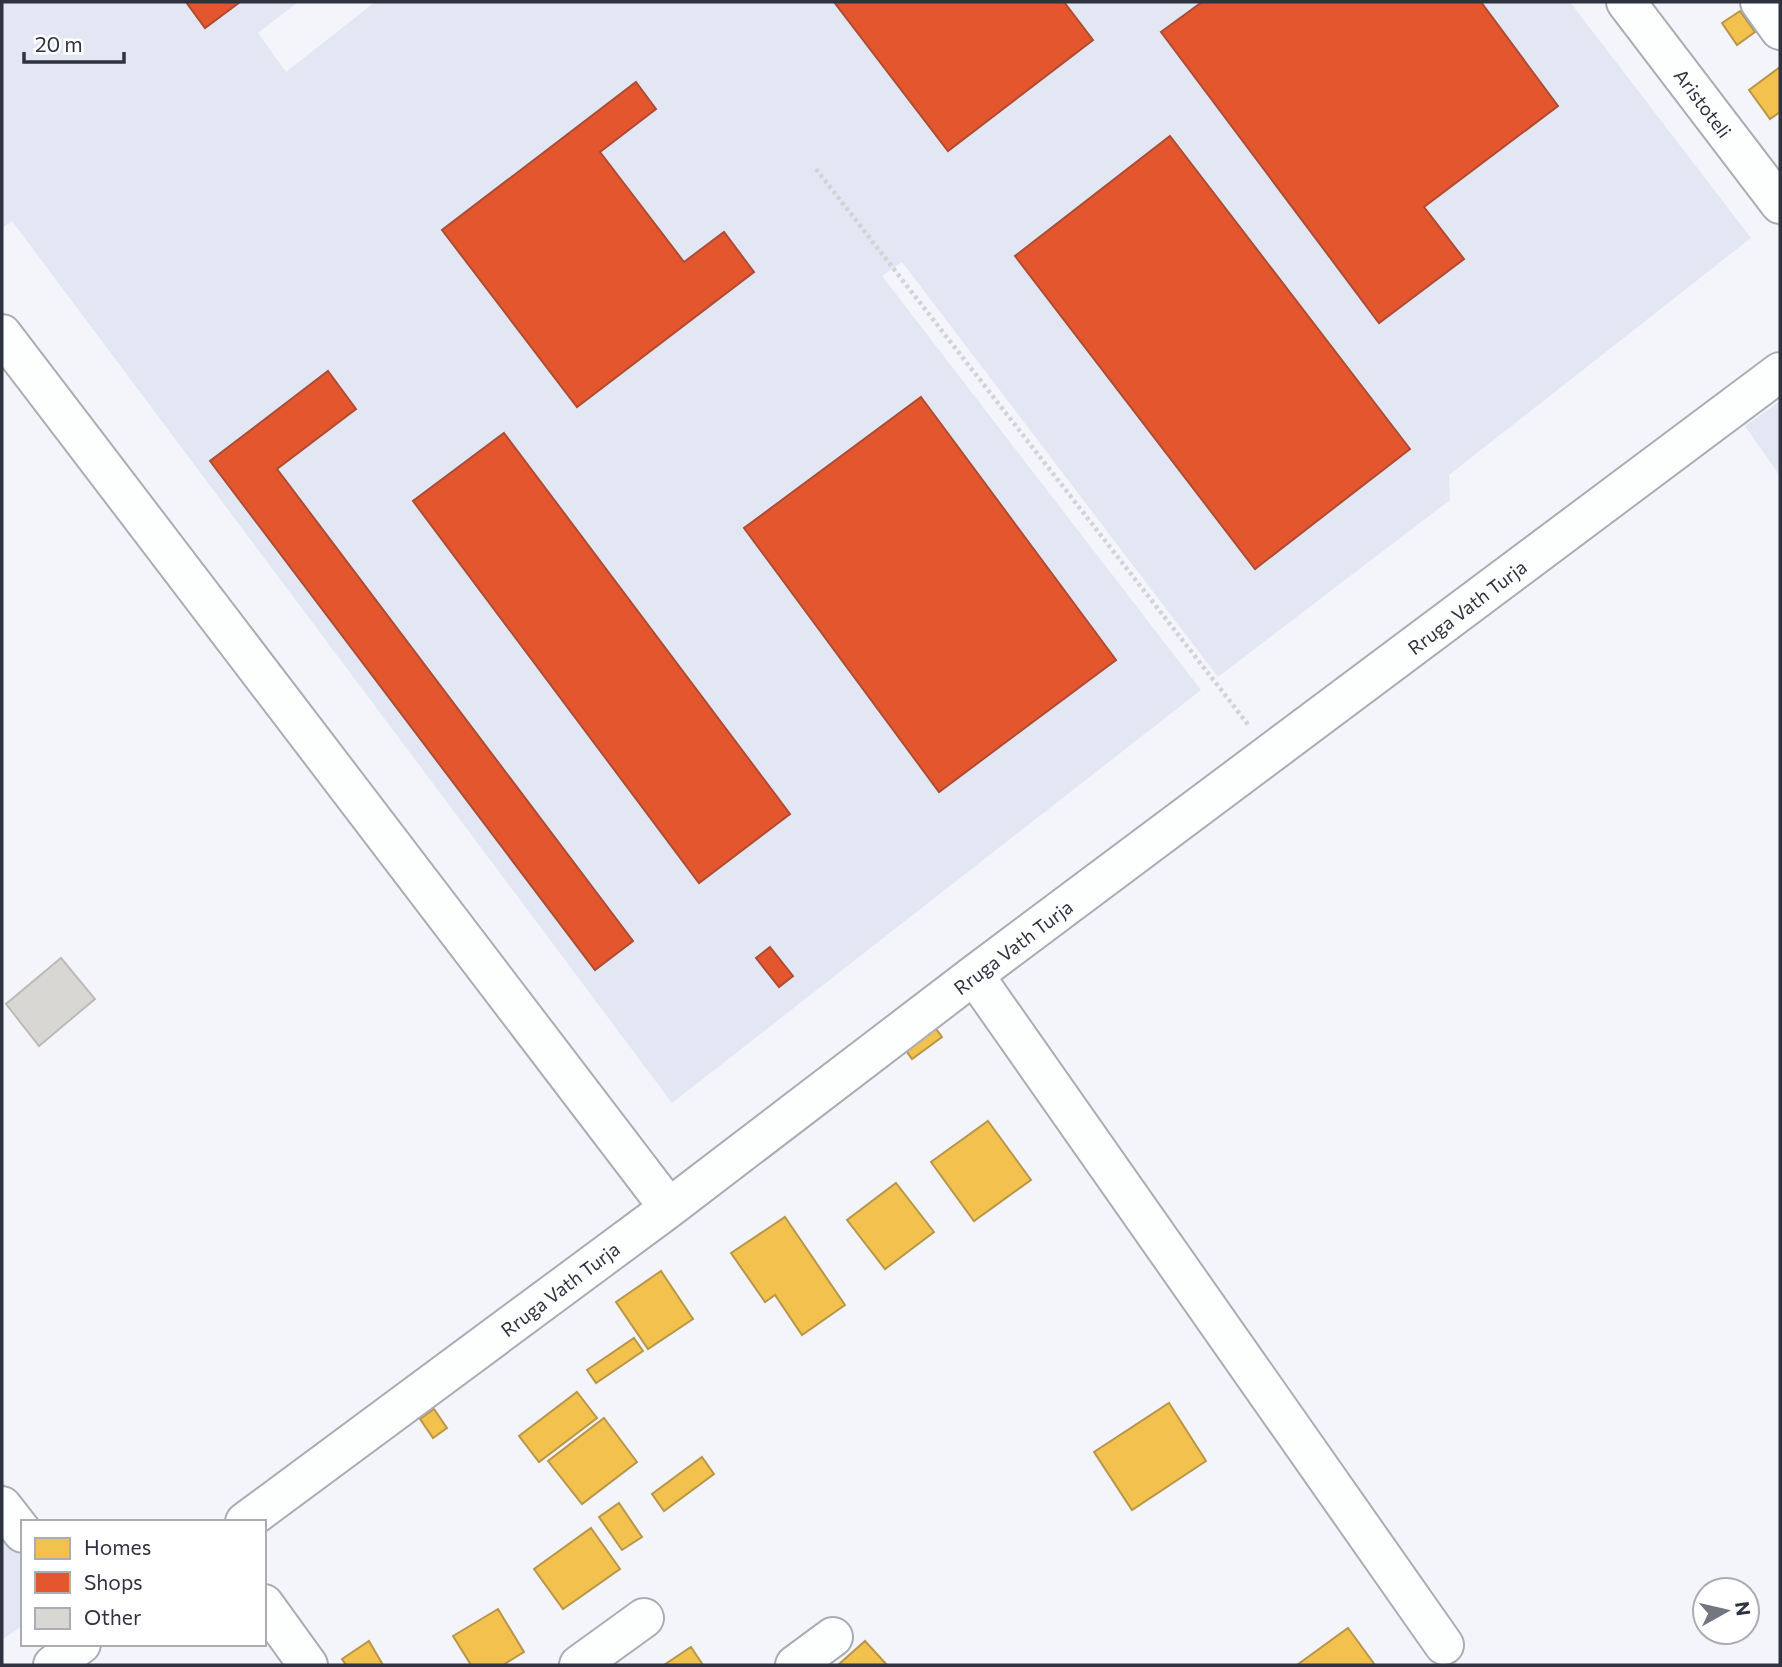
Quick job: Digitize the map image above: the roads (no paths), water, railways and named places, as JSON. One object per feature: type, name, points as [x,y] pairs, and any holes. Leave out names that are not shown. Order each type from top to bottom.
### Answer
[{"type":"street","name":"Aristoteli","points":[[1626,2],[1780,204]]},
{"type":"street","points":[[1760,2],[1780,30]]},
{"type":"street","points":[[2,334],[669,1208]]},
{"type":"street","name":"Rruga Vath Turja","points":[[248,1520],[669,1208],[974,975],[1780,372]]},
{"type":"street","points":[[974,975],[1444,1645]]},
{"type":"street","points":[[2,1506],[21,1530]]},
{"type":"street","points":[[266,1607],[308,1665]]},
{"type":"street","points":[[579,1665],[644,1618]]},
{"type":"street","points":[[795,1665],[833,1637]]},
{"type":"street","points":[[53,1665],[79,1646]]}]
